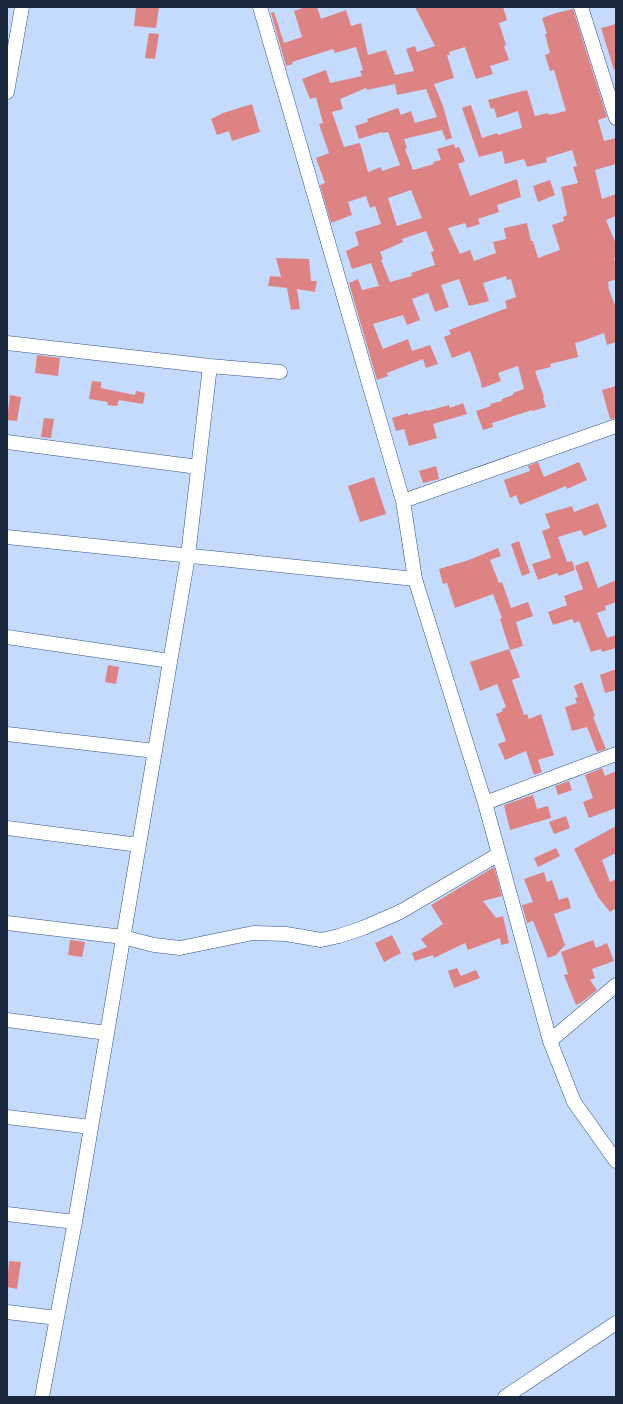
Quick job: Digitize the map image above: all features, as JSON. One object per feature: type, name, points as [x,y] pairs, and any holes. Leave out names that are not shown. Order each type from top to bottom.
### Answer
[{"type":"street","points":[[7,92],[22,7]]},
{"type":"street","points":[[260,7],[403,501],[415,579],[499,854],[550,1041],[574,1102],[616,1161]]},
{"type":"street","points":[[581,7],[616,118]]},
{"type":"street","points":[[7,343],[210,366],[280,372]]},
{"type":"street","points":[[42,1397],[75,1222],[188,556],[210,366]]},
{"type":"street","points":[[403,501],[616,426]]},
{"type":"street","points":[[7,442],[198,467]]},
{"type":"street","points":[[7,537],[415,579]]},
{"type":"street","points":[[7,637],[170,661]]},
{"type":"street","points":[[7,734],[155,751]]},
{"type":"street","points":[[484,803],[616,754]]},
{"type":"street","points":[[7,828],[139,845]]},
{"type":"street","points":[[7,923],[123,937],[154,945],[180,948],[254,933],[286,934],[321,940],[363,928],[400,912],[499,854]]},
{"type":"street","points":[[550,1041],[616,985]]},
{"type":"street","points":[[7,1020],[107,1033]]},
{"type":"street","points":[[7,1117],[91,1127]]},
{"type":"street","points":[[7,1214],[75,1222]]},
{"type":"street","points":[[7,1312],[57,1318]]},
{"type":"street","points":[[504,1397],[616,1323]]},
{"type":"building","points":[[136,7],[159,7],[156,28],[134,26]]},
{"type":"building","points":[[306,7],[317,7],[321,19],[346,10],[351,26],[361,23],[368,55],[386,50],[395,75],[414,71],[406,49],[415,46],[417,52],[435,46],[415,7],[503,7],[507,20],[499,23],[509,60],[490,66],[493,74],[476,79],[465,47],[449,52],[450,55],[447,55],[454,78],[434,84],[443,106],[452,138],[446,140],[442,130],[404,139],[407,148],[405,149],[413,170],[434,164],[433,162],[441,160],[437,149],[454,144],[455,148],[459,147],[465,161],[458,164],[470,196],[517,179],[521,197],[497,205],[499,212],[478,219],[480,224],[467,228],[465,223],[448,228],[460,254],[470,250],[474,261],[496,253],[493,242],[506,239],[504,228],[527,223],[531,241],[533,241],[538,258],[560,250],[552,225],[564,221],[563,217],[567,215],[561,187],[578,183],[573,167],[577,166],[572,150],[546,158],[547,162],[527,167],[524,159],[505,164],[502,151],[479,157],[462,108],[471,105],[482,138],[497,133],[498,135],[522,128],[518,111],[497,118],[494,108],[491,109],[488,100],[527,90],[535,116],[548,113],[549,115],[566,111],[554,70],[550,71],[545,55],[550,53],[545,34],[547,34],[542,18],[573,9],[607,117],[598,120],[604,141],[616,138],[616,164],[595,170],[602,199],[616,194],[616,216],[606,220],[616,244],[616,257],[614,258],[616,265],[616,279],[608,282],[608,287],[616,308],[616,342],[607,345],[604,333],[575,343],[578,357],[550,364],[551,367],[535,371],[546,407],[492,423],[493,427],[483,430],[476,411],[491,406],[490,404],[502,401],[502,399],[513,395],[513,393],[524,389],[518,366],[498,373],[501,381],[482,388],[470,351],[452,358],[444,337],[451,334],[449,330],[507,308],[505,301],[516,297],[511,279],[507,280],[506,276],[483,283],[489,301],[469,306],[459,279],[441,285],[449,307],[435,312],[428,293],[412,299],[420,320],[407,325],[403,315],[373,324],[383,349],[408,339],[412,351],[430,345],[438,364],[426,368],[423,359],[387,373],[388,376],[377,380],[349,283],[358,279],[362,290],[379,286],[371,263],[352,269],[346,251],[359,245],[355,232],[381,224],[375,206],[370,208],[366,196],[348,202],[352,215],[331,223],[320,185],[325,183],[316,158],[329,153],[319,124],[323,123],[316,97],[310,99],[302,79],[326,70],[330,83],[362,76],[360,71],[363,70],[356,47],[335,53],[333,49],[292,62],[293,64],[286,66],[271,13],[274,12],[284,43],[302,37],[294,11]],"holes":[[[395,84],[397,95],[426,89],[437,117],[415,123],[411,111],[401,115],[398,108],[367,119],[368,122],[355,126],[359,139],[382,132],[388,132],[400,165],[382,171],[381,167],[368,172],[360,143],[344,147],[332,112],[343,109],[340,99],[366,88],[367,90]],[[411,190],[422,218],[397,226],[388,198]],[[426,231],[434,251],[431,252],[435,265],[411,273],[412,276],[390,282],[381,260],[383,259],[380,252],[403,242],[402,239]]]},
{"type":"building","points":[[616,24],[616,69],[614,70],[601,28]]},
{"type":"building","points":[[149,33],[159,34],[155,59],[145,58]]},
{"type":"building","points":[[252,104],[260,132],[232,141],[229,131],[217,135],[211,119],[223,113]]},
{"type":"building","points":[[550,180],[555,195],[538,202],[533,186]]},
{"type":"building","points":[[276,258],[309,259],[311,281],[317,281],[315,292],[297,289],[300,309],[291,310],[287,288],[268,286],[270,276],[281,277]]},
{"type":"building","points":[[37,355],[60,358],[58,376],[35,373]]},
{"type":"building","points":[[92,381],[101,382],[101,388],[135,395],[136,391],[145,393],[143,404],[119,400],[117,406],[107,405],[108,402],[89,399]]},
{"type":"building","points":[[616,386],[616,418],[610,419],[602,390]]},
{"type":"building","points":[[10,395],[21,397],[17,421],[7,420]]},
{"type":"building","points":[[463,403],[467,414],[433,424],[437,438],[409,446],[404,429],[396,431],[392,418],[408,413],[408,415],[449,405],[450,408]]},
{"type":"building","points":[[44,418],[54,419],[51,438],[41,437]]},
{"type":"building","points":[[538,462],[544,477],[579,462],[587,480],[567,489],[566,486],[520,505],[516,495],[510,498],[504,480],[530,471],[528,466]]},
{"type":"building","points":[[436,466],[439,479],[423,483],[419,471]]},
{"type":"building","points":[[374,477],[386,514],[360,522],[348,486]]},
{"type":"building","points":[[598,503],[607,527],[584,536],[581,530],[558,537],[567,562],[572,561],[575,570],[559,576],[557,573],[538,580],[532,564],[551,558],[542,531],[550,528],[545,514],[572,506],[574,512]]},
{"type":"building","points":[[519,541],[530,573],[522,576],[511,544]]},
{"type":"building","points":[[498,548],[501,556],[490,560],[499,583],[502,582],[511,608],[528,602],[533,616],[516,622],[523,646],[510,650],[500,619],[502,618],[493,594],[455,608],[447,583],[443,584],[439,569],[469,560]]},
{"type":"building","points":[[588,561],[598,588],[616,580],[616,602],[605,606],[606,610],[597,613],[607,638],[616,635],[616,648],[602,652],[601,649],[591,652],[579,621],[574,623],[572,619],[553,625],[548,612],[567,605],[564,596],[583,589],[575,566]]},
{"type":"building","points":[[509,649],[520,677],[512,680],[524,715],[527,714],[529,719],[541,714],[554,755],[538,760],[542,772],[534,775],[526,751],[505,760],[498,744],[506,741],[496,714],[503,711],[502,709],[506,707],[497,684],[480,691],[470,662]]},
{"type":"building","points":[[108,665],[119,667],[116,684],[105,682]]},
{"type":"building","points":[[616,669],[616,690],[605,693],[600,675]]},
{"type":"building","points":[[582,682],[595,716],[593,717],[606,749],[597,752],[587,727],[572,731],[565,707],[577,703],[575,698],[578,697],[574,686]]},
{"type":"building","points":[[602,768],[605,776],[616,771],[616,808],[589,818],[583,802],[593,798],[585,775]]},
{"type":"building","points":[[569,781],[572,790],[558,795],[555,786]]},
{"type":"building","points":[[533,795],[537,809],[548,806],[551,818],[510,830],[504,805]]},
{"type":"building","points":[[566,816],[570,828],[554,834],[549,822]]},
{"type":"building","points":[[616,826],[616,853],[602,860],[610,882],[616,879],[616,908],[610,912],[598,897],[574,849]]},
{"type":"building","points":[[556,848],[560,856],[538,867],[534,858]]},
{"type":"building","points":[[494,867],[502,896],[483,901],[496,918],[503,916],[509,943],[501,945],[500,938],[468,950],[465,943],[434,958],[433,955],[415,961],[412,953],[427,947],[421,939],[443,924],[431,905]]},
{"type":"building","points":[[544,872],[547,882],[552,880],[559,900],[568,897],[571,908],[554,914],[565,945],[556,955],[548,958],[533,921],[527,923],[522,905],[533,902],[524,879]]},
{"type":"building","points":[[392,935],[401,953],[384,962],[375,943]]},
{"type":"building","points":[[70,940],[85,942],[82,957],[68,955]]},
{"type":"building","points":[[593,940],[596,948],[607,943],[614,961],[592,969],[595,978],[590,980],[597,990],[576,1005],[564,975],[568,974],[561,952]]},
{"type":"building","points":[[457,968],[461,976],[476,970],[480,978],[454,988],[448,971]]},
{"type":"building","points":[[9,1261],[21,1262],[17,1289],[7,1287]]}]
